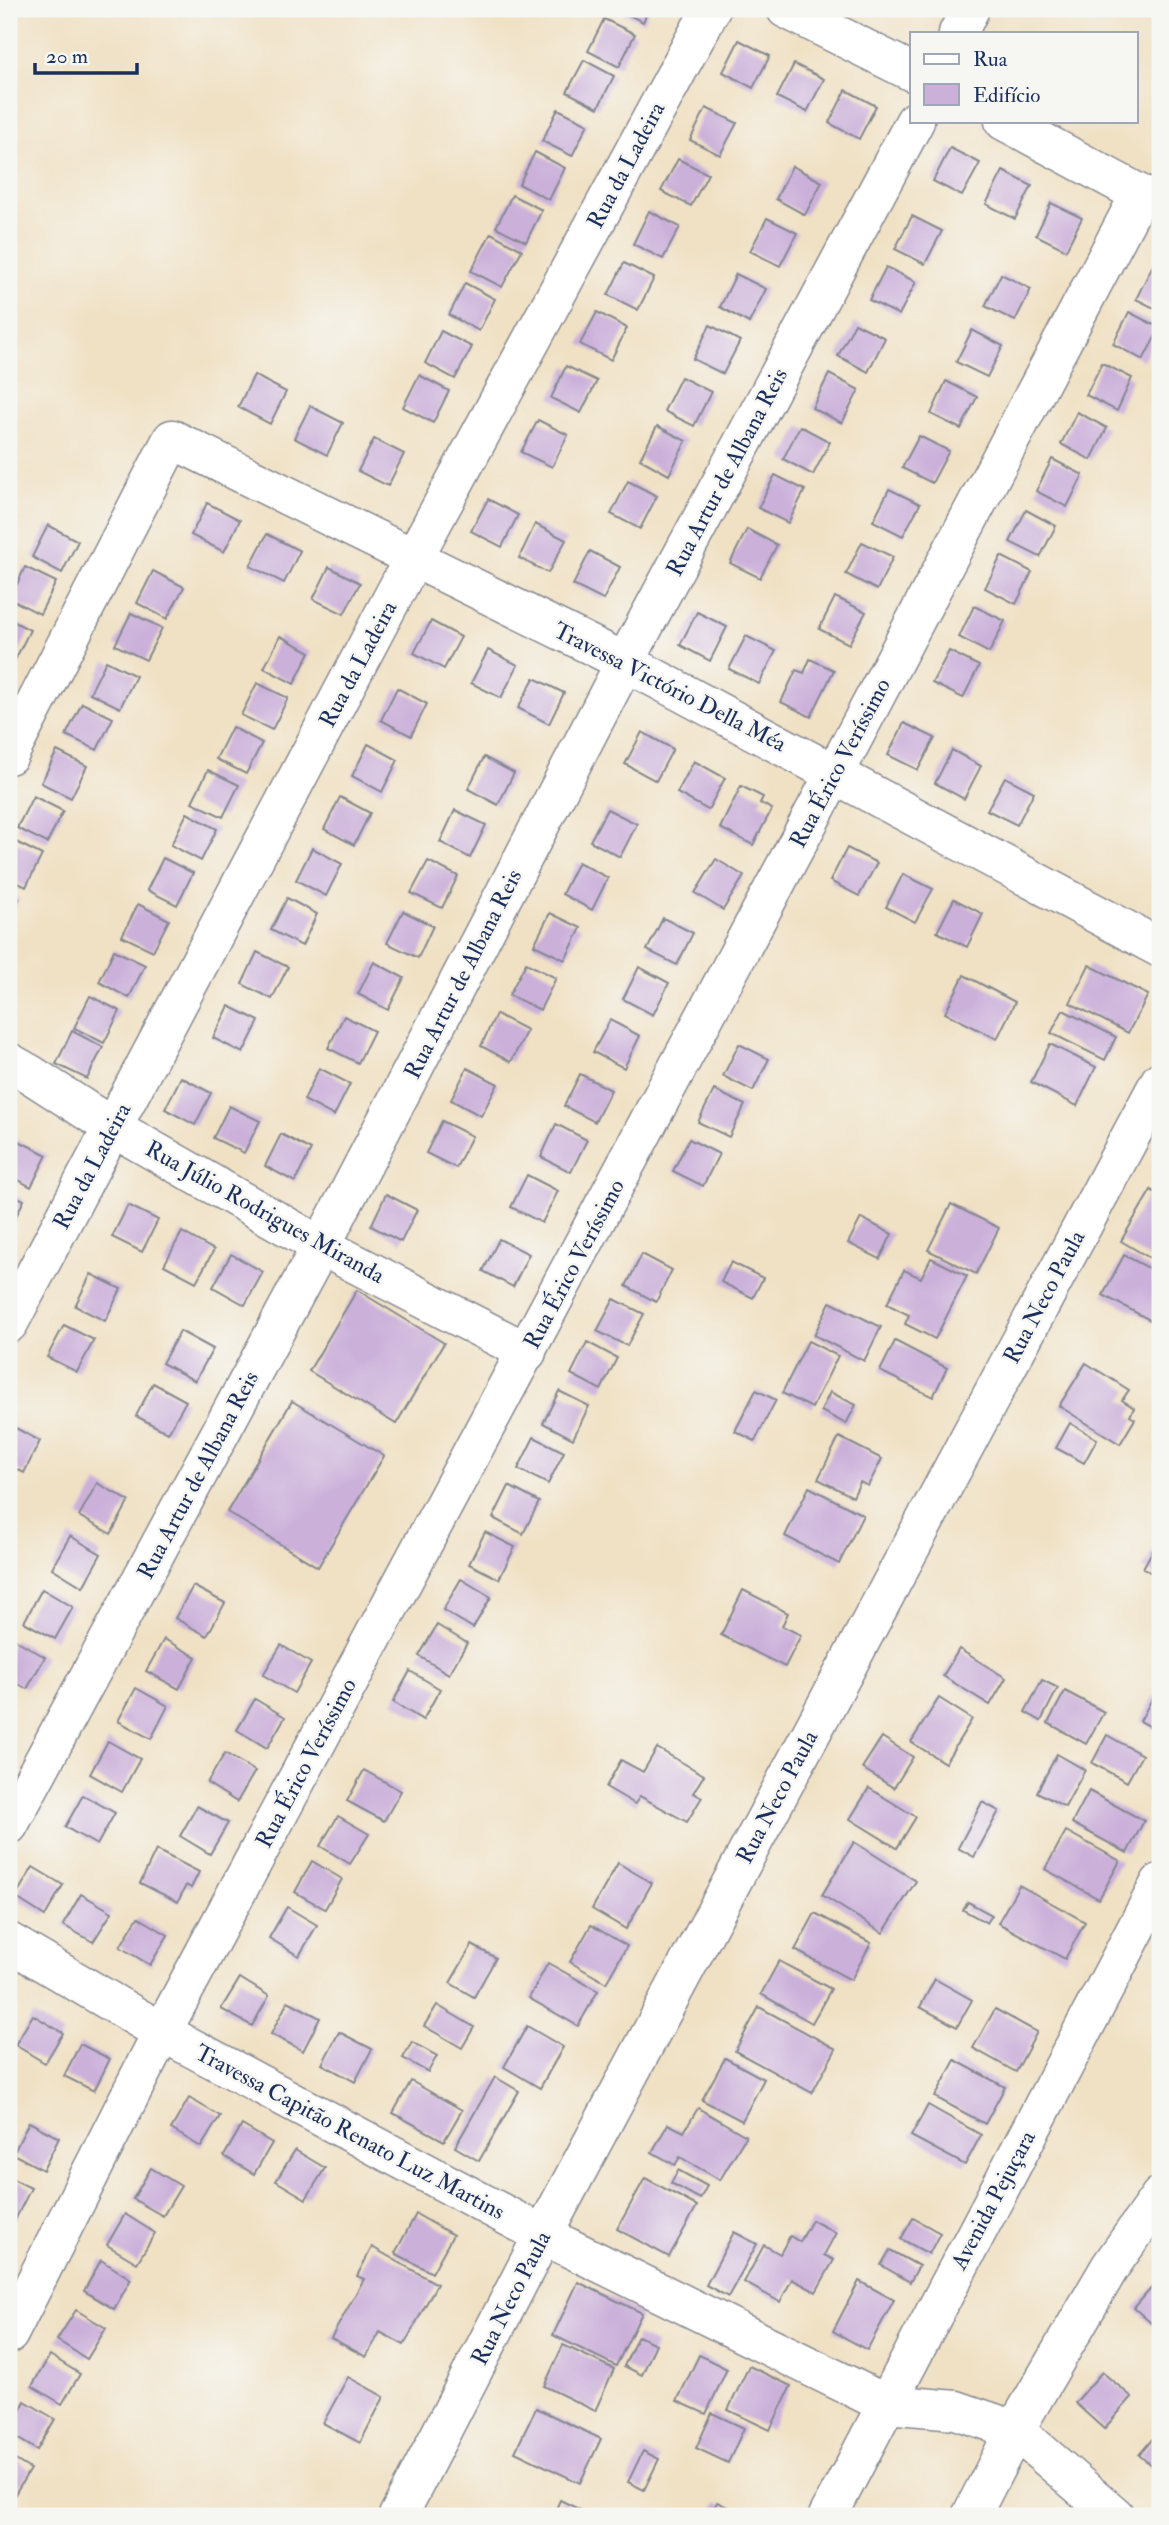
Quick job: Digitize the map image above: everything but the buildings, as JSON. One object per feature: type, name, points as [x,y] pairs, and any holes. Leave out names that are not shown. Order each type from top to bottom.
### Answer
[{"type":"street","name":"Rua da Ladeira","points":[[9,1323],[414,557],[711,9]]},
{"type":"street","points":[[786,9],[910,71]]},
{"type":"street","points":[[958,32],[970,9]]},
{"type":"street","name":"Rua Artur de Albana Reis","points":[[9,1825],[321,1246],[625,662],[914,122]]},
{"type":"street","name":"Rua Érico Veríssimo","points":[[9,2334],[162,2032],[527,1352],[1140,194],[1006,122]]},
{"type":"street","name":"Travessa Victório Della Méa","points":[[9,755],[172,439],[625,662],[1160,948]]},
{"type":"street","name":"Rua Júlio Rodrigues Miranda","points":[[9,1062],[112,1127],[321,1246],[527,1352]]},
{"type":"street","name":"Rua Neco Paula","points":[[398,2516],[543,2235],[1160,1081]]},
{"type":"street","name":"Avenida Pejuçara","points":[[828,2516],[1160,1883]]},
{"type":"street","name":"Travessa Capitão Renato Luz Martins","points":[[9,1941],[162,2032],[543,2235],[886,2404]]},
{"type":"street","points":[[971,2516],[1015,2430],[1110,2267],[1160,2196]]},
{"type":"street","points":[[886,2404],[956,2410],[1015,2430],[1115,2516]]}]
